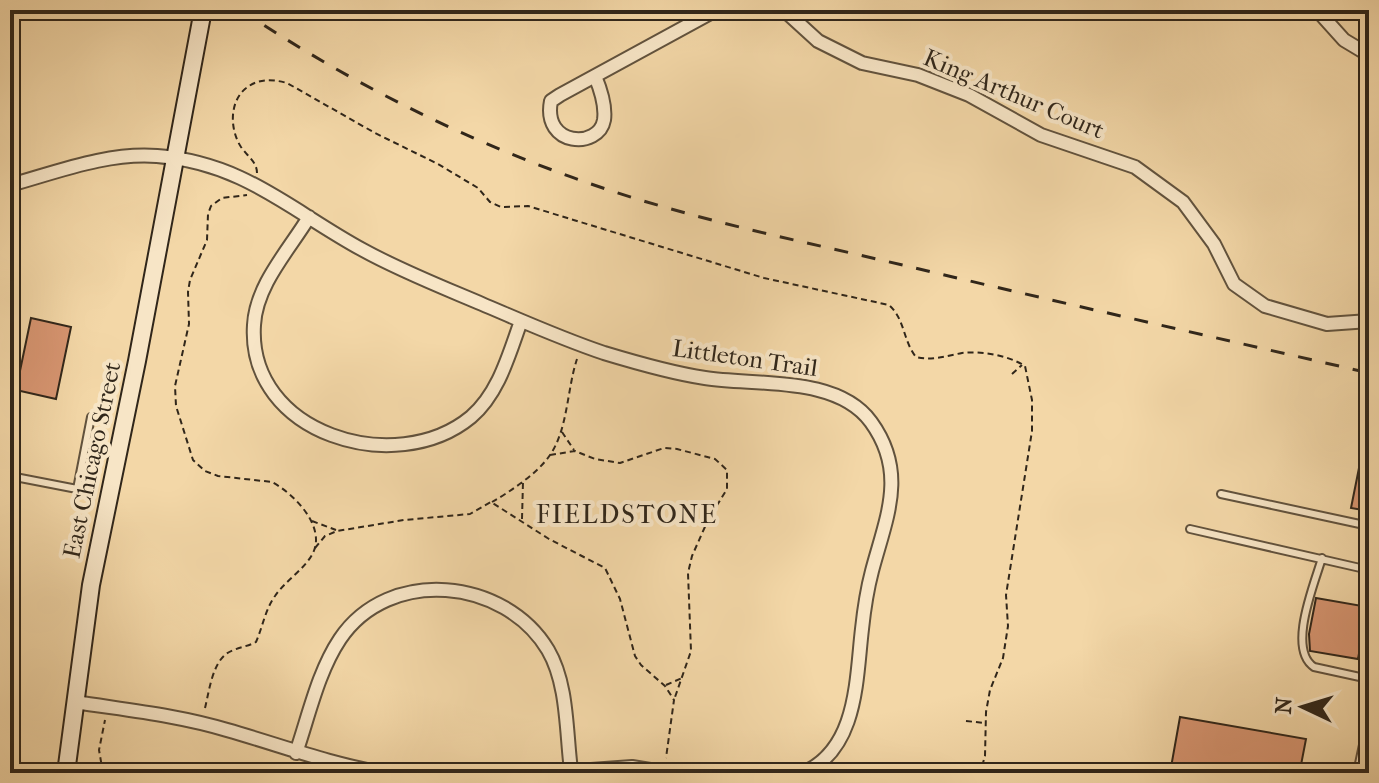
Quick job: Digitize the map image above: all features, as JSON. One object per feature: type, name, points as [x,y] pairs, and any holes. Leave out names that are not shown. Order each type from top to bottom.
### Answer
[{"type":"main road","name":"East Chicago Street","points":[[66,773],[93,572],[137,361],[201,18]]},
{"type":"street","points":[[595,76],[604,121],[597,133],[585,138],[563,136],[554,129],[548,114],[551,101],[595,76],[716,10]]},
{"type":"street","name":"King Arthur Court","points":[[784,10],[818,41],[862,63],[918,75],[969,95],[1041,135],[1135,167],[1183,202],[1214,244],[1234,284],[1265,306],[1327,324],[1369,321]]},
{"type":"street","points":[[1317,10],[1344,40],[1369,55]]},
{"type":"street","name":"Littleton Trail","points":[[10,185],[101,161],[153,156],[230,173],[254,183],[362,250],[582,346],[659,369],[705,378],[807,386],[842,399],[870,421],[885,450],[892,473],[893,493],[867,595],[854,699],[844,731],[834,747],[803,773]]},
{"type":"street","points":[[309,217],[265,286],[254,326],[256,352],[273,394],[289,411],[316,428],[352,441],[395,447],[417,444],[458,426],[473,415],[493,392],[521,321]]},
{"type":"street","points":[[296,753],[332,654],[358,619],[375,606],[408,592],[452,590],[486,598],[504,607],[521,619],[544,644],[558,675],[571,770]]},
{"type":"street","points":[[75,702],[180,717],[332,763],[383,773]]},
{"type":"street","points":[[550,773],[632,767],[669,773]]},
{"type":"lane","points":[[10,476],[77,489],[91,417]]},
{"type":"lane","points":[[1221,494],[1369,526]]},
{"type":"lane","points":[[1190,529],[1369,570]]},
{"type":"lane","points":[[1322,558],[1304,625],[1307,662],[1314,667],[1369,679]]},
{"type":"lane","points":[[1357,773],[1364,740],[1369,741]]},
{"type":"path","points":[[256,174],[256,165],[236,137],[234,111],[237,98],[247,87],[272,79],[287,83],[375,133],[438,164],[478,188],[490,202],[501,207],[528,206],[764,278],[889,305],[898,313],[916,357],[974,353],[1003,357],[1022,365]]},
{"type":"path","points":[[205,708],[219,661],[229,652],[256,642],[265,610],[314,549],[315,533],[311,521],[289,495],[272,482],[218,476],[205,471],[193,460],[176,406],[175,386],[189,324],[190,280],[207,240],[208,214],[211,206],[222,198],[244,197],[251,190]]},
{"type":"path","points":[[314,549],[325,536],[337,531],[404,520],[470,514],[523,481],[550,455],[560,430],[577,359]]},
{"type":"path","points":[[1012,374],[1022,365]]},
{"type":"path","points":[[980,773],[985,756],[990,690],[1003,658],[1008,626],[1006,595],[1032,431],[1032,400],[1022,365]]},
{"type":"path","points":[[560,430],[575,451]]},
{"type":"path","points":[[550,455],[575,451],[595,459],[620,463],[664,448],[677,449],[715,459],[727,470],[727,489],[708,520],[688,573],[692,642],[689,660],[674,700],[666,758]]},
{"type":"path","points":[[521,520],[523,481]]},
{"type":"path","points":[[491,502],[549,539],[605,568],[620,599],[635,656],[665,686],[674,700]]},
{"type":"path","points":[[311,521],[337,531]]},
{"type":"path","points":[[665,686],[682,678]]},
{"type":"path","points":[[103,773],[99,750],[105,720]]},
{"type":"path","points":[[966,721],[986,723]]},
{"type":"building","points":[[31,318],[71,327],[56,399],[16,390]]},
{"type":"building","points":[[1359,468],[1369,470],[1369,511],[1351,508]]},
{"type":"building","points":[[1316,598],[1368,607],[1369,650],[1360,648],[1358,659],[1310,651],[1309,634]]},
{"type":"building","points":[[1180,717],[1306,739],[1301,765],[1319,768],[1319,773],[1170,773]]},
{"type":"railway","points":[[241,10],[330,65],[422,114],[517,156],[615,192],[764,233],[1369,373]]},
{"type":"district","name":"FIELDSTONE","points":[[627,514]]}]
